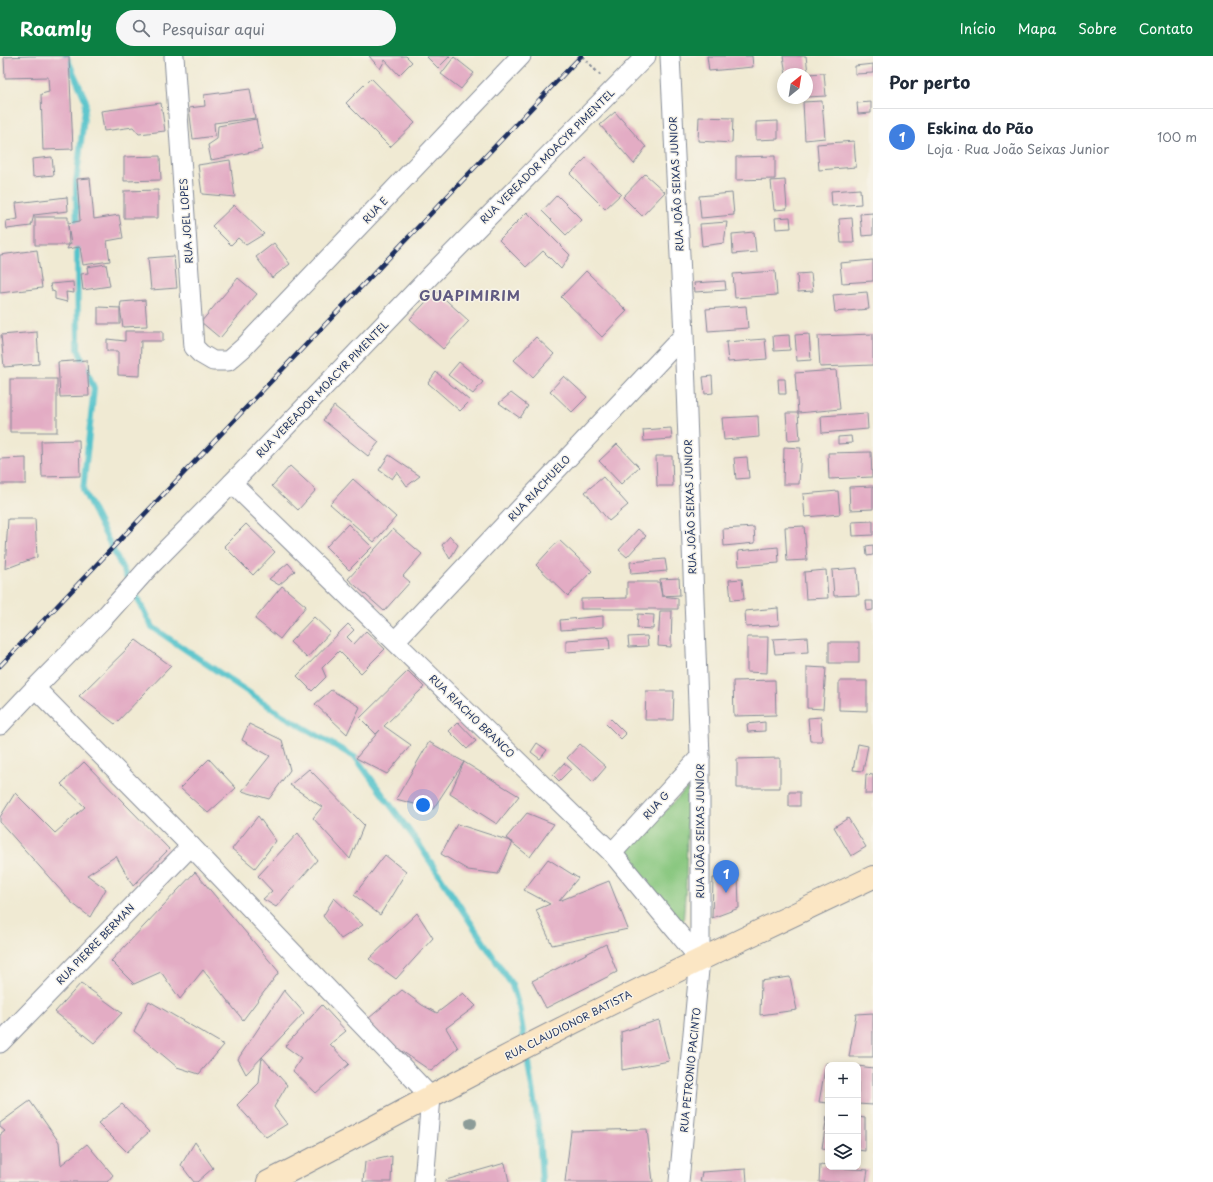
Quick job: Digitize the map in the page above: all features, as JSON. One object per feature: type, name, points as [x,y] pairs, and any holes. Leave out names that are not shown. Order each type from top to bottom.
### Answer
[{"type":"main road","name":"RUA CLAUDIONOR BATISTA","points":[[268,1182],[289,1177],[499,1060],[700,959],[873,877]]},
{"type":"street","name":"RUA JOEL LOPES","points":[[174,56],[194,346],[201,354],[213,361],[228,361]]},
{"type":"street","name":"RUA E","points":[[228,361],[243,348],[520,56]]},
{"type":"street","name":"RUA VEREADOR MOACYR PIMENTEL","points":[[0,725],[102,621],[150,566],[232,483],[432,274],[646,56]]},
{"type":"street","name":"RUA JOÃO SEIXAS JUNIOR","points":[[670,56],[684,334],[700,757],[700,959]]},
{"type":"street","name":"RUA RIACHUELO","points":[[395,641],[684,334]]},
{"type":"street","name":"RUA RIACHO BRANCO","points":[[232,483],[612,853],[700,959]]},
{"type":"street","points":[[35,688],[191,846],[431,1097],[424,1182]]},
{"type":"street","name":"RUA G","points":[[612,853],[700,757]]},
{"type":"street","name":"RUA PIERRE BERMAN","points":[[0,1043],[191,846]]},
{"type":"street","name":"RUA PETRONIO PACINTO","points":[[679,1182],[700,959]]},
{"type":"path","points":[[582,56],[614,89]]},
{"type":"green space","points":[[688,787],[686,884],[683,925],[620,859]]},
{"type":"building","points":[[69,56],[73,149],[43,150],[41,94],[49,92],[48,77],[5,78],[4,57]]},
{"type":"building","points":[[369,56],[406,56],[412,62],[399,75],[385,60],[380,69]]},
{"type":"building","points":[[426,56],[450,56],[438,68]]},
{"type":"building","points":[[707,56],[752,56],[753,67],[709,71]]},
{"type":"building","points":[[783,56],[806,56],[807,68],[785,68]]},
{"type":"building","points":[[454,57],[474,73],[461,89],[441,74]]},
{"type":"building","points":[[873,64],[873,73],[855,74],[855,66]]},
{"type":"building","points":[[824,73],[826,96],[813,97],[813,74]]},
{"type":"building","points":[[371,78],[415,123],[390,147],[346,103]]},
{"type":"building","points":[[250,89],[255,118],[214,123],[215,136],[193,139],[189,108],[205,106],[204,95]]},
{"type":"building","points":[[813,101],[822,101],[825,138],[805,140],[803,104],[813,104]]},
{"type":"building","points":[[871,102],[871,113],[858,114],[857,103]]},
{"type":"building","points":[[161,103],[165,131],[139,134],[133,127],[104,131],[101,111]]},
{"type":"building","points":[[615,112],[646,147],[634,164],[600,125]]},
{"type":"building","points":[[699,117],[733,118],[732,143],[698,141]]},
{"type":"building","points":[[256,119],[262,150],[211,160],[208,145],[217,139],[218,126]]},
{"type":"building","points":[[778,121],[778,139],[756,140],[756,122]]},
{"type":"building","points":[[854,141],[856,167],[819,170],[817,144]]},
{"type":"building","points":[[160,156],[161,180],[124,181],[124,157]]},
{"type":"building","points":[[775,156],[775,179],[736,180],[736,157]]},
{"type":"building","points":[[52,157],[54,175],[33,177],[32,159]]},
{"type":"building","points":[[586,158],[621,194],[605,209],[570,174]]},
{"type":"building","points":[[230,160],[235,197],[202,194],[198,165]]},
{"type":"building","points":[[645,174],[665,192],[642,216],[623,197]]},
{"type":"building","points":[[90,178],[94,219],[119,215],[123,238],[107,241],[110,261],[83,265],[80,247],[67,249],[69,245],[35,245],[35,217],[68,217],[68,223],[80,221],[77,179]],"holes":[[[68,225],[71,244],[69,245]]]},
{"type":"building","points":[[785,180],[787,209],[774,210],[771,181]]},
{"type":"building","points":[[860,189],[861,204],[832,206],[831,191]]},
{"type":"building","points":[[158,190],[158,218],[124,218],[124,191]]},
{"type":"building","points":[[732,193],[734,215],[701,218],[699,196]]},
{"type":"building","points":[[557,195],[582,220],[566,235],[542,211]]},
{"type":"building","points":[[67,197],[68,211],[34,215],[31,226],[7,229],[6,221],[18,219],[16,203]]},
{"type":"building","points":[[234,205],[264,234],[246,245],[238,238],[231,245],[212,226]]},
{"type":"building","points":[[527,212],[570,255],[561,269],[543,251],[526,267],[499,240]]},
{"type":"building","points":[[873,213],[873,235],[862,236],[860,214]]},
{"type":"building","points":[[790,217],[791,228],[776,229],[775,218]]},
{"type":"building","points":[[852,218],[854,243],[841,243],[839,219]]},
{"type":"building","points":[[727,222],[724,243],[702,246],[700,224]]},
{"type":"building","points":[[754,232],[756,252],[733,254],[732,234]]},
{"type":"building","points":[[274,243],[290,264],[272,278],[256,257]]},
{"type":"building","points":[[37,250],[42,288],[0,293],[0,255]]},
{"type":"building","points":[[174,256],[177,288],[151,290],[148,258]]},
{"type":"building","points":[[873,260],[873,281],[842,283],[840,263]]},
{"type":"building","points":[[106,264],[110,286],[83,290],[81,274],[88,273],[87,267]]},
{"type":"building","points":[[586,271],[627,311],[602,337],[561,297]]},
{"type":"building","points":[[775,271],[777,295],[735,298],[733,274]]},
{"type":"building","points":[[811,273],[813,291],[798,292],[797,274]]},
{"type":"building","points":[[238,278],[257,294],[220,338],[201,322]]},
{"type":"building","points":[[725,281],[726,290],[695,292],[694,283]]},
{"type":"building","points":[[73,282],[74,293],[66,292],[67,302],[55,299],[55,292],[52,291],[50,284]]},
{"type":"building","points":[[436,291],[469,321],[443,349],[410,319]]},
{"type":"building","points":[[867,292],[869,309],[835,312],[833,295]]},
{"type":"building","points":[[145,300],[147,326],[123,327],[120,308],[121,302]]},
{"type":"building","points":[[746,306],[748,328],[708,331],[706,309]]},
{"type":"building","points":[[98,307],[120,308],[120,324],[98,324]]},
{"type":"building","points":[[125,331],[163,331],[163,341],[141,341],[140,376],[118,375],[118,351],[107,351],[107,339],[125,341]]},
{"type":"building","points":[[37,332],[39,364],[4,367],[1,335]]},
{"type":"building","points":[[809,334],[811,360],[797,361],[795,335]]},
{"type":"building","points":[[873,334],[873,365],[820,367],[818,336]]},
{"type":"building","points":[[789,335],[790,350],[774,351],[773,336]]},
{"type":"building","points":[[536,337],[554,354],[533,377],[514,360]]},
{"type":"building","points":[[765,339],[767,359],[728,362],[726,342]]},
{"type":"building","points":[[87,360],[89,396],[60,397],[58,362]]},
{"type":"building","points":[[459,362],[483,382],[473,394],[448,375]]},
{"type":"building","points":[[836,370],[840,409],[798,413],[795,373]]},
{"type":"building","points":[[436,372],[470,401],[460,411],[428,383]]},
{"type":"building","points":[[564,376],[587,397],[572,412],[550,391]]},
{"type":"building","points":[[712,376],[713,393],[705,394],[703,377]]},
{"type":"building","points":[[10,379],[57,379],[57,432],[10,432]]},
{"type":"building","points":[[778,379],[785,379],[786,394],[779,394]]},
{"type":"building","points":[[511,393],[528,406],[520,418],[499,403]]},
{"type":"building","points":[[334,406],[379,442],[368,456],[323,420]]},
{"type":"building","points":[[786,413],[798,413],[800,440],[788,441]]},
{"type":"building","points":[[867,413],[868,429],[822,433],[821,416]]},
{"type":"building","points":[[758,416],[759,437],[724,440],[722,418]]},
{"type":"building","points":[[671,428],[672,439],[644,441],[643,430]]},
{"type":"building","points":[[851,436],[852,443],[838,444],[838,437]]},
{"type":"building","points":[[79,440],[80,476],[42,477],[41,441]]},
{"type":"building","points":[[617,444],[639,467],[621,484],[599,461]]},
{"type":"building","points":[[784,447],[801,448],[799,484],[783,484]]},
{"type":"building","points":[[871,452],[872,477],[829,479],[828,453]]},
{"type":"building","points":[[389,455],[420,476],[407,486],[397,472],[392,479],[379,470]]},
{"type":"building","points":[[656,456],[672,456],[673,486],[657,486]]},
{"type":"building","points":[[747,457],[749,478],[736,479],[734,458]]},
{"type":"building","points":[[26,458],[26,484],[0,484],[0,459]]},
{"type":"building","points":[[290,466],[316,490],[298,510],[272,486]]},
{"type":"building","points":[[603,477],[628,505],[609,521],[585,492]]},
{"type":"building","points":[[353,479],[396,517],[374,542],[330,504]]},
{"type":"building","points":[[873,486],[873,509],[850,510],[849,487]]},
{"type":"building","points":[[838,491],[840,514],[805,517],[803,494]]},
{"type":"building","points":[[8,519],[35,519],[37,557],[5,569]]},
{"type":"building","points":[[873,521],[873,535],[853,536],[852,522]]},
{"type":"building","points":[[246,524],[275,552],[253,575],[224,546]]},
{"type":"building","points":[[348,524],[372,547],[349,570],[326,547]]},
{"type":"building","points":[[804,526],[807,560],[787,561],[785,527]]},
{"type":"building","points":[[754,527],[755,543],[724,546],[723,529]]},
{"type":"building","points":[[393,529],[422,554],[403,576],[410,582],[384,611],[348,579]]},
{"type":"building","points":[[638,529],[646,536],[627,557],[619,550]]},
{"type":"building","points":[[450,536],[458,545],[450,559],[442,545]]},
{"type":"building","points":[[559,540],[592,571],[568,596],[536,565]]},
{"type":"building","points":[[873,545],[873,555],[867,556],[866,546]]},
{"type":"building","points":[[778,547],[779,563],[739,566],[738,551]]},
{"type":"building","points":[[665,559],[667,571],[631,574],[630,562]]},
{"type":"building","points":[[288,563],[295,571],[279,585],[269,579]]},
{"type":"building","points":[[857,568],[859,595],[834,596],[832,570]]},
{"type":"building","points":[[826,570],[828,598],[806,599],[804,572]]},
{"type":"building","points":[[679,578],[680,595],[662,596],[660,579]]},
{"type":"building","points":[[742,579],[744,599],[731,600],[729,580]]},
{"type":"building","points":[[627,582],[659,582],[662,596],[678,598],[678,609],[581,609],[581,599],[627,598]]},
{"type":"building","points":[[282,586],[306,606],[280,639],[255,619]]},
{"type":"building","points":[[866,601],[873,601],[873,610],[867,611]]},
{"type":"building","points":[[778,608],[779,625],[746,627],[745,611]]},
{"type":"building","points":[[660,611],[672,611],[671,647],[658,646]]},
{"type":"building","points":[[638,614],[654,615],[653,629],[637,628]]},
{"type":"building","points":[[603,616],[603,627],[561,630],[560,620]]},
{"type":"building","points":[[314,617],[330,632],[307,658],[290,642]]},
{"type":"building","points":[[348,624],[354,630],[347,637],[354,644],[366,631],[385,649],[361,673],[339,651],[322,668],[326,677],[312,691],[297,676]]},
{"type":"building","points":[[647,636],[648,646],[629,647],[628,637]]},
{"type":"building","points":[[609,637],[610,649],[566,652],[566,640]]},
{"type":"building","points":[[747,637],[768,637],[767,673],[747,672]]},
{"type":"building","points":[[807,637],[808,652],[775,654],[773,639]]},
{"type":"building","points":[[136,640],[171,666],[115,724],[79,696]]},
{"type":"building","points":[[829,642],[859,642],[859,663],[829,663]]},
{"type":"building","points":[[807,667],[826,668],[823,709],[807,708]]},
{"type":"building","points":[[408,671],[424,687],[384,726],[411,745],[387,774],[356,758],[380,730],[376,734],[360,718]]},
{"type":"building","points":[[775,680],[776,715],[734,716],[733,681]]},
{"type":"building","points":[[839,681],[867,681],[867,711],[839,710]]},
{"type":"building","points":[[331,690],[360,707],[347,734],[315,704]]},
{"type":"building","points":[[646,691],[674,691],[673,720],[645,720]]},
{"type":"building","points":[[821,717],[822,741],[810,741],[808,718]]},
{"type":"building","points":[[611,719],[626,734],[621,739],[606,724]]},
{"type":"building","points":[[458,722],[476,741],[467,749],[449,731]]},
{"type":"building","points":[[765,722],[765,731],[748,732],[747,724]]},
{"type":"building","points":[[249,724],[282,740],[290,770],[269,799],[242,791],[270,756],[242,740]]},
{"type":"building","points":[[429,742],[464,762],[433,809],[396,799]]},
{"type":"building","points":[[537,743],[547,750],[540,759],[531,752]]},
{"type":"building","points":[[580,744],[606,767],[593,782],[567,758]]},
{"type":"building","points":[[858,744],[868,746],[863,771],[853,770]]},
{"type":"building","points":[[780,758],[780,788],[737,788],[737,759]]},
{"type":"building","points":[[209,759],[236,788],[208,813],[180,788]]},
{"type":"building","points":[[84,762],[169,849],[133,886],[116,856],[87,875],[106,889],[90,917],[72,903],[0,822],[0,817],[15,793],[55,833],[85,807],[61,784]]},
{"type":"building","points":[[464,762],[519,796],[497,824],[450,794]]},
{"type":"building","points":[[564,763],[571,769],[559,781],[553,775]]},
{"type":"building","points":[[309,769],[364,825],[350,859],[313,818],[322,807],[290,785]]},
{"type":"building","points":[[866,774],[873,775],[873,794],[865,794]]},
{"type":"building","points":[[789,792],[800,792],[800,806],[789,806]]},
{"type":"building","points":[[527,813],[554,824],[530,857],[506,838]]},
{"type":"building","points":[[258,816],[276,841],[255,868],[232,849]]},
{"type":"building","points":[[848,818],[866,847],[851,856],[834,827]]},
{"type":"building","points":[[457,824],[513,842],[498,874],[468,870],[441,854]]},
{"type":"building","points":[[298,833],[317,860],[276,907],[263,899],[272,891],[258,876]]},
{"type":"building","points":[[385,855],[406,872],[380,915],[354,895]]},
{"type":"building","points":[[548,859],[578,878],[559,901],[609,881],[628,929],[552,945],[536,910],[550,904],[524,890]]},
{"type":"building","points":[[195,872],[279,972],[243,1020],[203,970],[180,999],[161,972],[134,984],[111,961]]},
{"type":"building","points":[[738,875],[739,908],[712,918],[713,878]]},
{"type":"building","points":[[334,898],[363,925],[341,939],[323,916]]},
{"type":"building","points":[[417,913],[433,938],[396,979],[369,959]]},
{"type":"building","points":[[606,944],[617,972],[546,1008],[532,981]]},
{"type":"building","points":[[790,977],[797,1010],[760,1015],[761,981]]},
{"type":"building","points":[[81,983],[122,1013],[94,1043],[55,1012]]},
{"type":"building","points":[[284,990],[304,1013],[246,1074],[238,1059]]},
{"type":"building","points":[[402,990],[422,1005],[437,1013],[463,993],[476,1006],[446,1028],[458,1048],[431,1071],[362,1024]]},
{"type":"building","points":[[149,1001],[224,1045],[199,1074],[177,1067],[134,1031]]},
{"type":"building","points":[[322,1005],[346,1031],[330,1044],[349,1064],[316,1093],[293,1071],[301,1058],[285,1046]]},
{"type":"building","points":[[873,1013],[873,1057],[849,1057],[856,1014]]},
{"type":"building","points":[[659,1020],[669,1061],[622,1070],[621,1032]]},
{"type":"building","points":[[262,1057],[287,1085],[274,1107],[287,1124],[266,1137],[237,1105],[259,1083]]},
{"type":"building","points":[[861,1066],[873,1068],[873,1105],[861,1104]]},
{"type":"building","points":[[825,1069],[825,1103],[819,1102]]},
{"type":"building","points":[[30,1101],[59,1142],[61,1165],[87,1144],[113,1175],[107,1182],[0,1182],[0,1135],[5,1131],[0,1127],[0,1123]]},
{"type":"building","points":[[122,1104],[149,1132],[127,1152],[98,1123]]},
{"type":"building","points":[[861,1117],[865,1118],[865,1151],[861,1150]]},
{"type":"building","points":[[647,1129],[653,1182],[565,1182],[571,1131]]},
{"type":"building","points":[[825,1129],[825,1148],[822,1148]]},
{"type":"building","points":[[195,1142],[213,1168],[197,1182],[194,1182],[181,1165]]},
{"type":"building","points":[[392,1156],[391,1182],[363,1182],[365,1162]]},
{"type":"building","points":[[505,1163],[509,1182],[446,1182],[446,1180]]},
{"type":"building","points":[[820,1165],[825,1166],[825,1170],[868,1170],[866,1182],[819,1182]]},
{"type":"building","points":[[746,1169],[747,1182],[700,1182],[702,1172]]},
{"type":"waterway","points":[[66,56],[86,101],[76,183],[77,229]]},
{"type":"waterway","points":[[77,241],[78,349],[94,388],[83,490],[152,627],[279,713],[356,758],[418,843],[512,985],[519,1007],[539,1131],[542,1182]]},
{"type":"railway","points":[[0,666],[581,56]]},
{"type":"place","name":"Eskina do Pão","points":[[726,893]]},
{"type":"district","name":"GUAPIMIRIM","points":[[470,296]]}]
